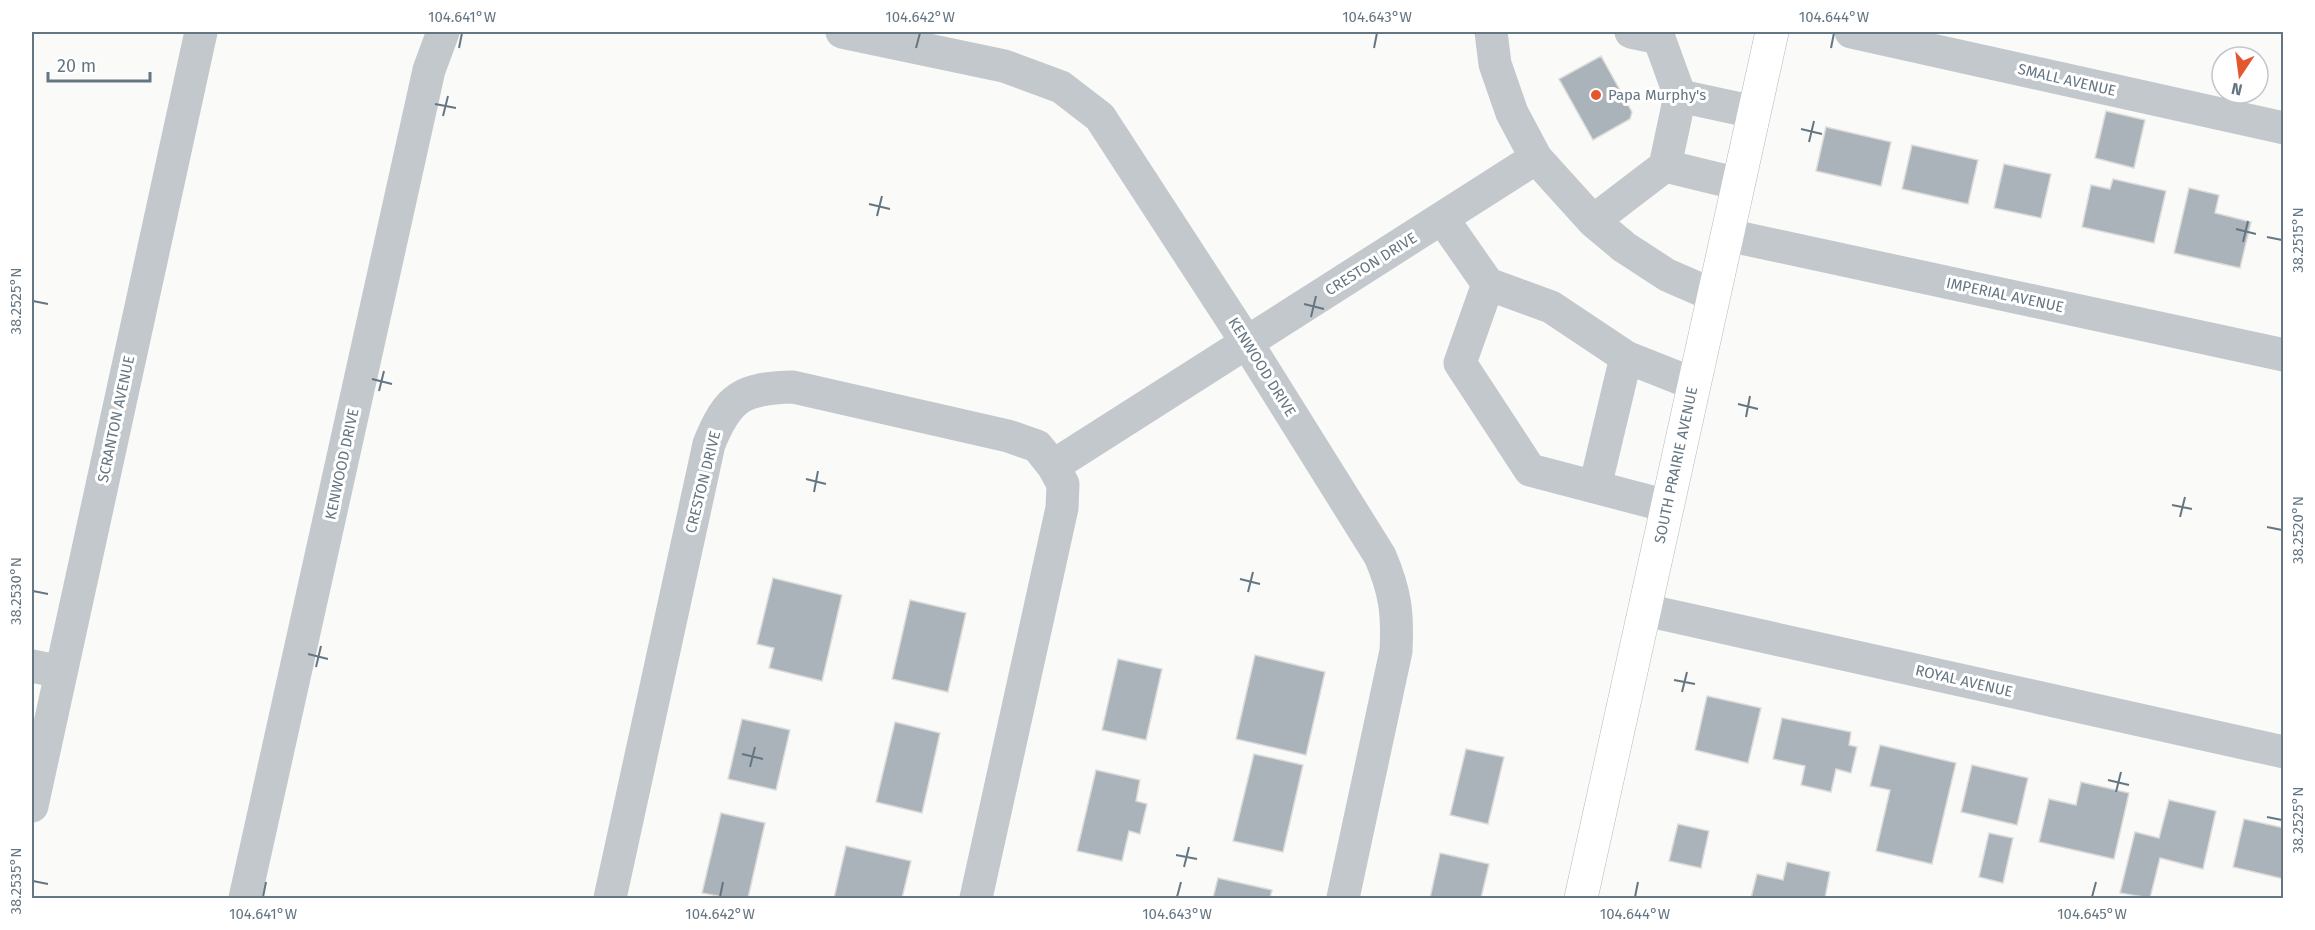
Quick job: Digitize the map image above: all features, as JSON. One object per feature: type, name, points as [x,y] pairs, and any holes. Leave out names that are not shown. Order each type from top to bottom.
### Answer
[{"type":"main road","name":"SOUTH PRAIRIE AVENUE","points":[[1581,898],[1773,32]]},
{"type":"street","name":"SCRANTON AVENUE","points":[[32,806],[46,669],[201,32]]},
{"type":"street","name":"KENWOOD DRIVE","points":[[245,898],[429,70],[443,32]]},
{"type":"street","name":"KENWOOD DRIVE","points":[[842,32],[1004,66],[1061,87],[1101,117],[1380,555],[1393,585],[1398,615],[1390,685],[1343,898]]},
{"type":"street","points":[[1491,32],[1495,63],[1512,113],[1536,158],[1593,221],[1624,247],[1667,275],[1713,295]]},
{"type":"street","name":"SMALL AVENUE","points":[[1851,32],[2283,128]]},
{"type":"street","points":[[1593,221],[1665,166],[1680,96],[1650,34]]},
{"type":"street","points":[[1680,96],[1754,112]]},
{"type":"street","name":"CRESTON DRIVE","points":[[1053,466],[1536,158]]},
{"type":"street","points":[[1665,166],[1739,184]]},
{"type":"street","points":[[1443,218],[1488,284],[1551,307],[1626,357],[1694,384]]},
{"type":"street","name":"IMPERIAL AVENUE","points":[[1727,235],[2283,355]]},
{"type":"street","points":[[1488,284],[1460,363],[1530,470],[1668,506]]},
{"type":"street","points":[[1595,487],[1626,357]]},
{"type":"street","name":"CRESTON DRIVE","points":[[610,898],[709,444],[719,419],[736,399],[762,388],[793,387],[1008,436],[1037,446],[1053,466],[1063,484],[1062,508],[976,898]]},
{"type":"street","name":"ROYAL AVENUE","points":[[1645,610],[2283,752]]},
{"type":"building","name":"Papa Murphy's","points":[[1601,56],[1632,112],[1630,119],[1593,140],[1559,79]]},
{"type":"building","points":[[2106,111],[2145,120],[2134,168],[2095,158]]},
{"type":"building","points":[[1826,127],[1891,142],[1881,186],[1816,171]]},
{"type":"building","points":[[1912,145],[1978,160],[1968,204],[1902,189]]},
{"type":"building","points":[[2004,164],[2051,174],[2041,218],[1994,208]]},
{"type":"building","points":[[2113,179],[2166,191],[2154,243],[2082,227],[2091,185],[2110,189]]},
{"type":"building","points":[[2189,188],[2219,195],[2215,213],[2251,222],[2240,268],[2174,253]]},
{"type":"building","points":[[773,578],[842,595],[822,681],[769,668],[774,648],[757,644]]},
{"type":"building","points":[[910,600],[966,613],[948,692],[892,679]]},
{"type":"building","points":[[1255,655],[1325,672],[1306,755],[1236,739]]},
{"type":"building","points":[[1118,659],[1162,669],[1146,740],[1102,730]]},
{"type":"building","points":[[1707,696],[1761,708],[1748,763],[1695,750]]},
{"type":"building","points":[[1782,718],[1851,732],[1849,745],[1857,747],[1851,773],[1836,769],[1831,792],[1801,785],[1805,766],[1773,759]]},
{"type":"building","points":[[742,719],[790,730],[776,790],[728,779]]},
{"type":"building","points":[[895,722],[940,733],[922,813],[876,802]]},
{"type":"building","points":[[1880,745],[1956,763],[1932,864],[1876,851],[1890,790],[1870,786]]},
{"type":"building","points":[[1466,749],[1504,757],[1488,824],[1450,815]]},
{"type":"building","points":[[1254,754],[1303,765],[1283,852],[1233,841]]},
{"type":"building","points":[[1972,765],[2028,778],[2017,825],[1961,812]]},
{"type":"building","points":[[1096,770],[1140,780],[1136,801],[1147,804],[1140,834],[1129,831],[1122,861],[1077,851]]},
{"type":"building","points":[[2081,782],[2129,793],[2114,859],[2039,842],[2049,799],[2076,805]]},
{"type":"building","points":[[2169,800],[2216,811],[2203,869],[2160,858],[2150,898],[2120,893],[2135,832],[2159,838]]},
{"type":"building","points":[[721,813],[765,823],[748,898],[728,898],[702,893]]},
{"type":"building","points":[[2244,819],[2284,828],[2284,879],[2233,867]]},
{"type":"building","points":[[1678,824],[1709,831],[1701,868],[1669,861]]},
{"type":"building","points":[[1989,833],[2013,838],[2003,883],[1979,877]]},
{"type":"building","points":[[846,846],[911,861],[902,898],[834,898]]},
{"type":"building","points":[[1440,853],[1489,864],[1481,898],[1430,898]]},
{"type":"building","points":[[1787,862],[1830,872],[1825,898],[1751,898],[1757,874],[1783,880]]},
{"type":"building","points":[[1218,878],[1272,890],[1270,898],[1213,898]]},
{"type":"place","name":"Papa Murphy's","points":[[1596,95]]}]
